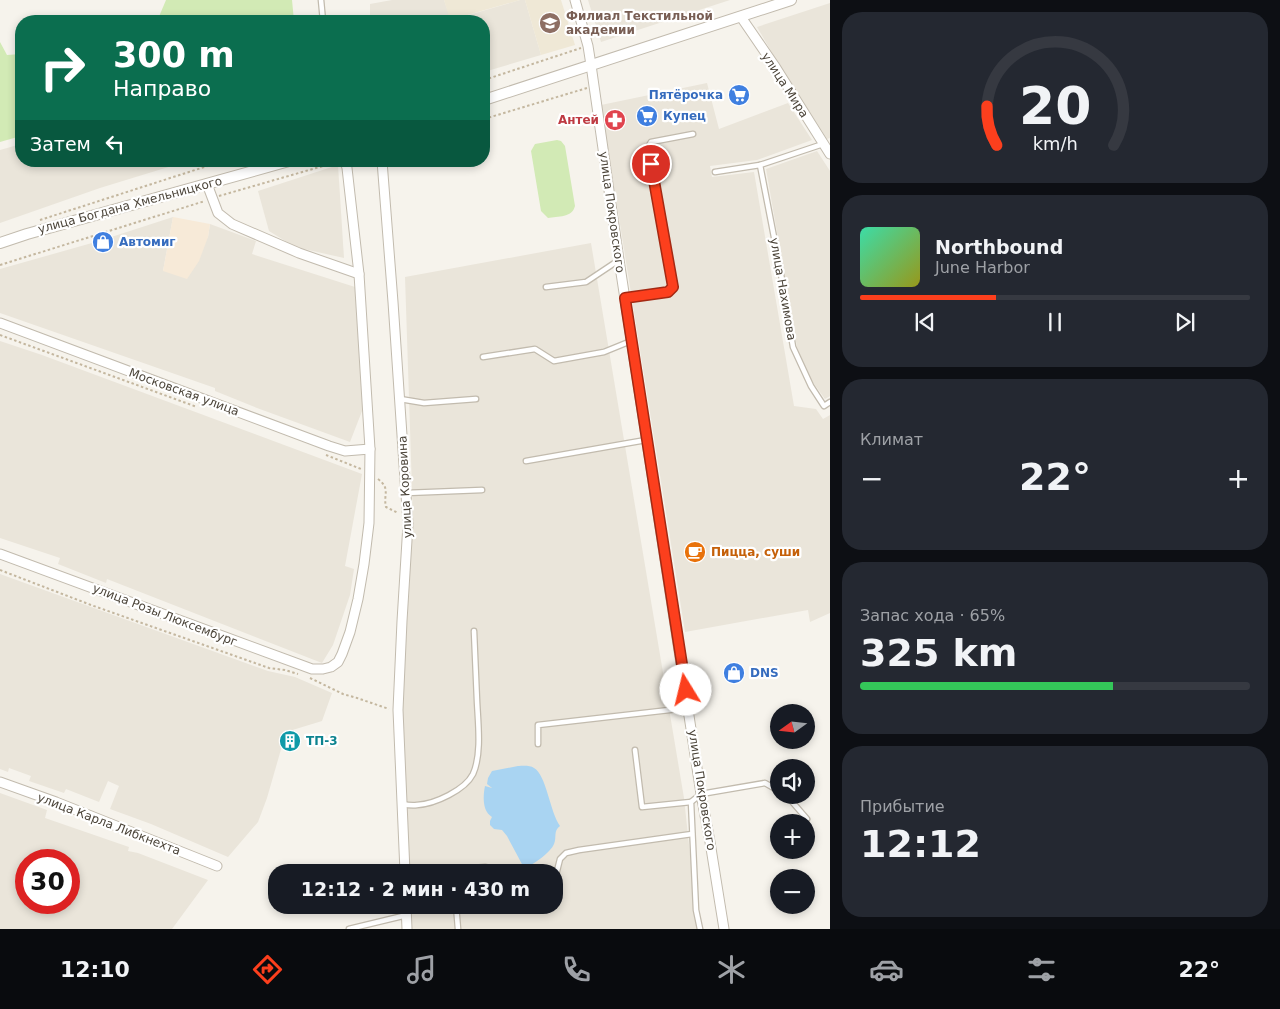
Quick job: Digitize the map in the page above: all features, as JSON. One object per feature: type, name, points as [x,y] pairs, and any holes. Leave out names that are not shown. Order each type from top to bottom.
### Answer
[{"type":"street","name":"улица Покровского","points":[[575,0],[588,46],[701,794],[724,929]]},
{"type":"street","points":[[490,98],[791,0]]},
{"type":"street","name":"улица Мира","points":[[741,17],[827,143],[830,154]]},
{"type":"street","name":"улица Богдана Хмельницкого","points":[[0,243],[268,167]]},
{"type":"street","points":[[347,167],[359,274],[370,449],[369,472]]},
{"type":"street","name":"улица Коровина","points":[[382,167],[408,517],[398,713],[404,864]]},
{"type":"street","points":[[207,184],[218,213],[232,224],[299,254],[359,274]]},
{"type":"street","name":"Московская улица","points":[[0,324],[329,446],[345,451],[370,449]]},
{"type":"street","name":"улица Розы Люксембург","points":[[0,554],[312,670],[323,669],[331,667],[338,662],[342,654],[350,632],[358,599],[369,523],[369,472]]},
{"type":"street","name":"улица Карла Либкнехта","points":[[0,782],[56,802],[217,866]]},
{"type":"street","points":[[406,914],[406,929]]},
{"type":"lane","points":[[321,0],[323,15]]},
{"type":"lane","points":[[625,298],[668,292],[673,287],[648,147],[651,142],[693,134]]},
{"type":"lane","points":[[715,172],[760,165],[827,143]]},
{"type":"lane","name":"улица Нахимова","points":[[760,165],[793,347],[810,386],[824,406],[830,402]]},
{"type":"lane","points":[[546,287],[586,282],[619,260]]},
{"type":"lane","points":[[483,357],[535,350],[554,362],[604,352],[632,340]]},
{"type":"lane","points":[[400,399],[424,403],[476,399]]},
{"type":"lane","points":[[526,461],[648,440]]},
{"type":"lane","points":[[406,493],[482,490]]},
{"type":"lane","points":[[402,804],[418,805],[437,801],[458,790],[471,776],[475,768],[478,757],[478,730],[474,631]]},
{"type":"lane","points":[[538,744],[538,725],[688,708]]},
{"type":"lane","points":[[635,750],[642,807],[691,802],[701,794],[765,783],[770,786]]},
{"type":"lane","points":[[691,802],[696,910],[700,929]]},
{"type":"lane","points":[[794,804],[803,814]]},
{"type":"lane","points":[[559,864],[560,859],[566,853],[579,850],[692,834]]},
{"type":"lane","points":[[349,929],[394,914]]},
{"type":"lane","points":[[457,914],[458,929]]},
{"type":"path","points":[[490,78],[588,46]]},
{"type":"path","points":[[490,116],[594,86]]},
{"type":"path","points":[[37,221],[204,167]]},
{"type":"path","points":[[0,265],[320,167]]},
{"type":"path","points":[[0,335],[205,410]]},
{"type":"path","points":[[325,455],[369,472],[384,484],[386,488],[386,507],[408,517]]},
{"type":"path","points":[[0,570],[91,605],[269,668],[285,670],[300,675]]},
{"type":"path","points":[[308,677],[344,694],[398,713]]},
{"type":"shaded area","points":[[392,0],[444,0],[449,15],[370,15],[370,4]]},
{"type":"shaded area","points":[[444,0],[520,0],[468,15],[448,15]]},
{"type":"shaded area","points":[[525,0],[541,55],[490,70],[490,15],[468,15]]},
{"type":"shaded area","name":"Филиал Текстильной академии","points":[[525,0],[561,0],[575,45],[541,55]]},
{"type":"shaded area","points":[[588,0],[730,0],[601,42]]},
{"type":"shaded area","points":[[830,3],[830,138],[827,139],[757,27]]},
{"type":"shaded area","points":[[707,83],[719,129],[788,103],[812,140],[757,160],[710,166],[712,177],[754,172],[794,406],[816,409],[823,419],[830,415],[830,613],[810,622],[808,610],[685,632],[601,105]]},
{"type":"shaded area","points":[[15,146],[15,167],[168,167],[100,188],[0,223],[0,150]]},
{"type":"shaded area","points":[[817,151],[830,171],[830,396],[825,399],[809,377],[797,347],[766,169]]},
{"type":"shaded area","points":[[332,167],[338,167],[344,258],[295,247],[269,231],[258,191]]},
{"type":"shaded area","points":[[173,217],[163,271],[208,237],[210,224],[256,241],[252,254],[355,287],[364,406],[350,442],[257,408],[215,391],[215,388],[0,313],[0,269],[99,241]]},
{"type":"shaded area","points":[[173,217],[210,224],[208,237],[199,261],[187,279],[163,271]]},
{"type":"shaded area","points":[[591,243],[684,798],[698,929],[410,929],[409,914],[563,914],[563,864],[408,864],[402,708],[413,519],[405,277]]},
{"type":"shaded area","points":[[0,341],[362,474],[345,566],[354,569],[350,595],[333,645],[322,663],[107,579],[106,583],[58,564],[60,558],[0,538]]},
{"type":"shaded area","points":[[0,574],[268,671],[295,677],[332,693],[322,721],[286,732],[258,822],[228,857],[151,824],[110,809],[119,786],[108,781],[99,802],[66,789],[64,793],[29,781],[31,776],[9,768],[8,772],[0,769]]},
{"type":"shaded area","points":[[0,793],[47,810],[45,818],[129,847],[128,851],[138,853],[208,880],[172,929],[0,929]]},
{"type":"green space","points":[[166,0],[292,0],[293,15],[160,15]]},
{"type":"green space","points":[[0,42],[7,55],[15,54],[15,138],[0,142]]},
{"type":"green space","points":[[561,141],[565,146],[575,206],[568,215],[548,218],[541,211],[531,151],[535,144]]},
{"type":"water","points":[[518,766],[530,766],[542,778],[553,812],[560,826],[550,851],[532,864],[522,864],[507,836],[502,830],[494,829],[490,825],[492,817],[486,811],[484,794],[485,786],[492,788],[487,784],[492,771]]},
{"type":"place","name":"Филиал Текстильной академии","points":[[550,23]]},
{"type":"place","name":"Пятёрочка","points":[[739,95]]},
{"type":"place","name":"Купец","points":[[647,116]]},
{"type":"place","name":"Антей","points":[[615,120]]},
{"type":"place","name":"Автомиг","points":[[103,242]]},
{"type":"place","name":"Пицца, суши","points":[[695,552]]},
{"type":"place","name":"DNS","points":[[734,673]]},
{"type":"place","name":"ТП-3","points":[[290,741]]},
{"type":"route","points":[[651,164],[673,287],[668,292],[625,298],[686,690]]}]
